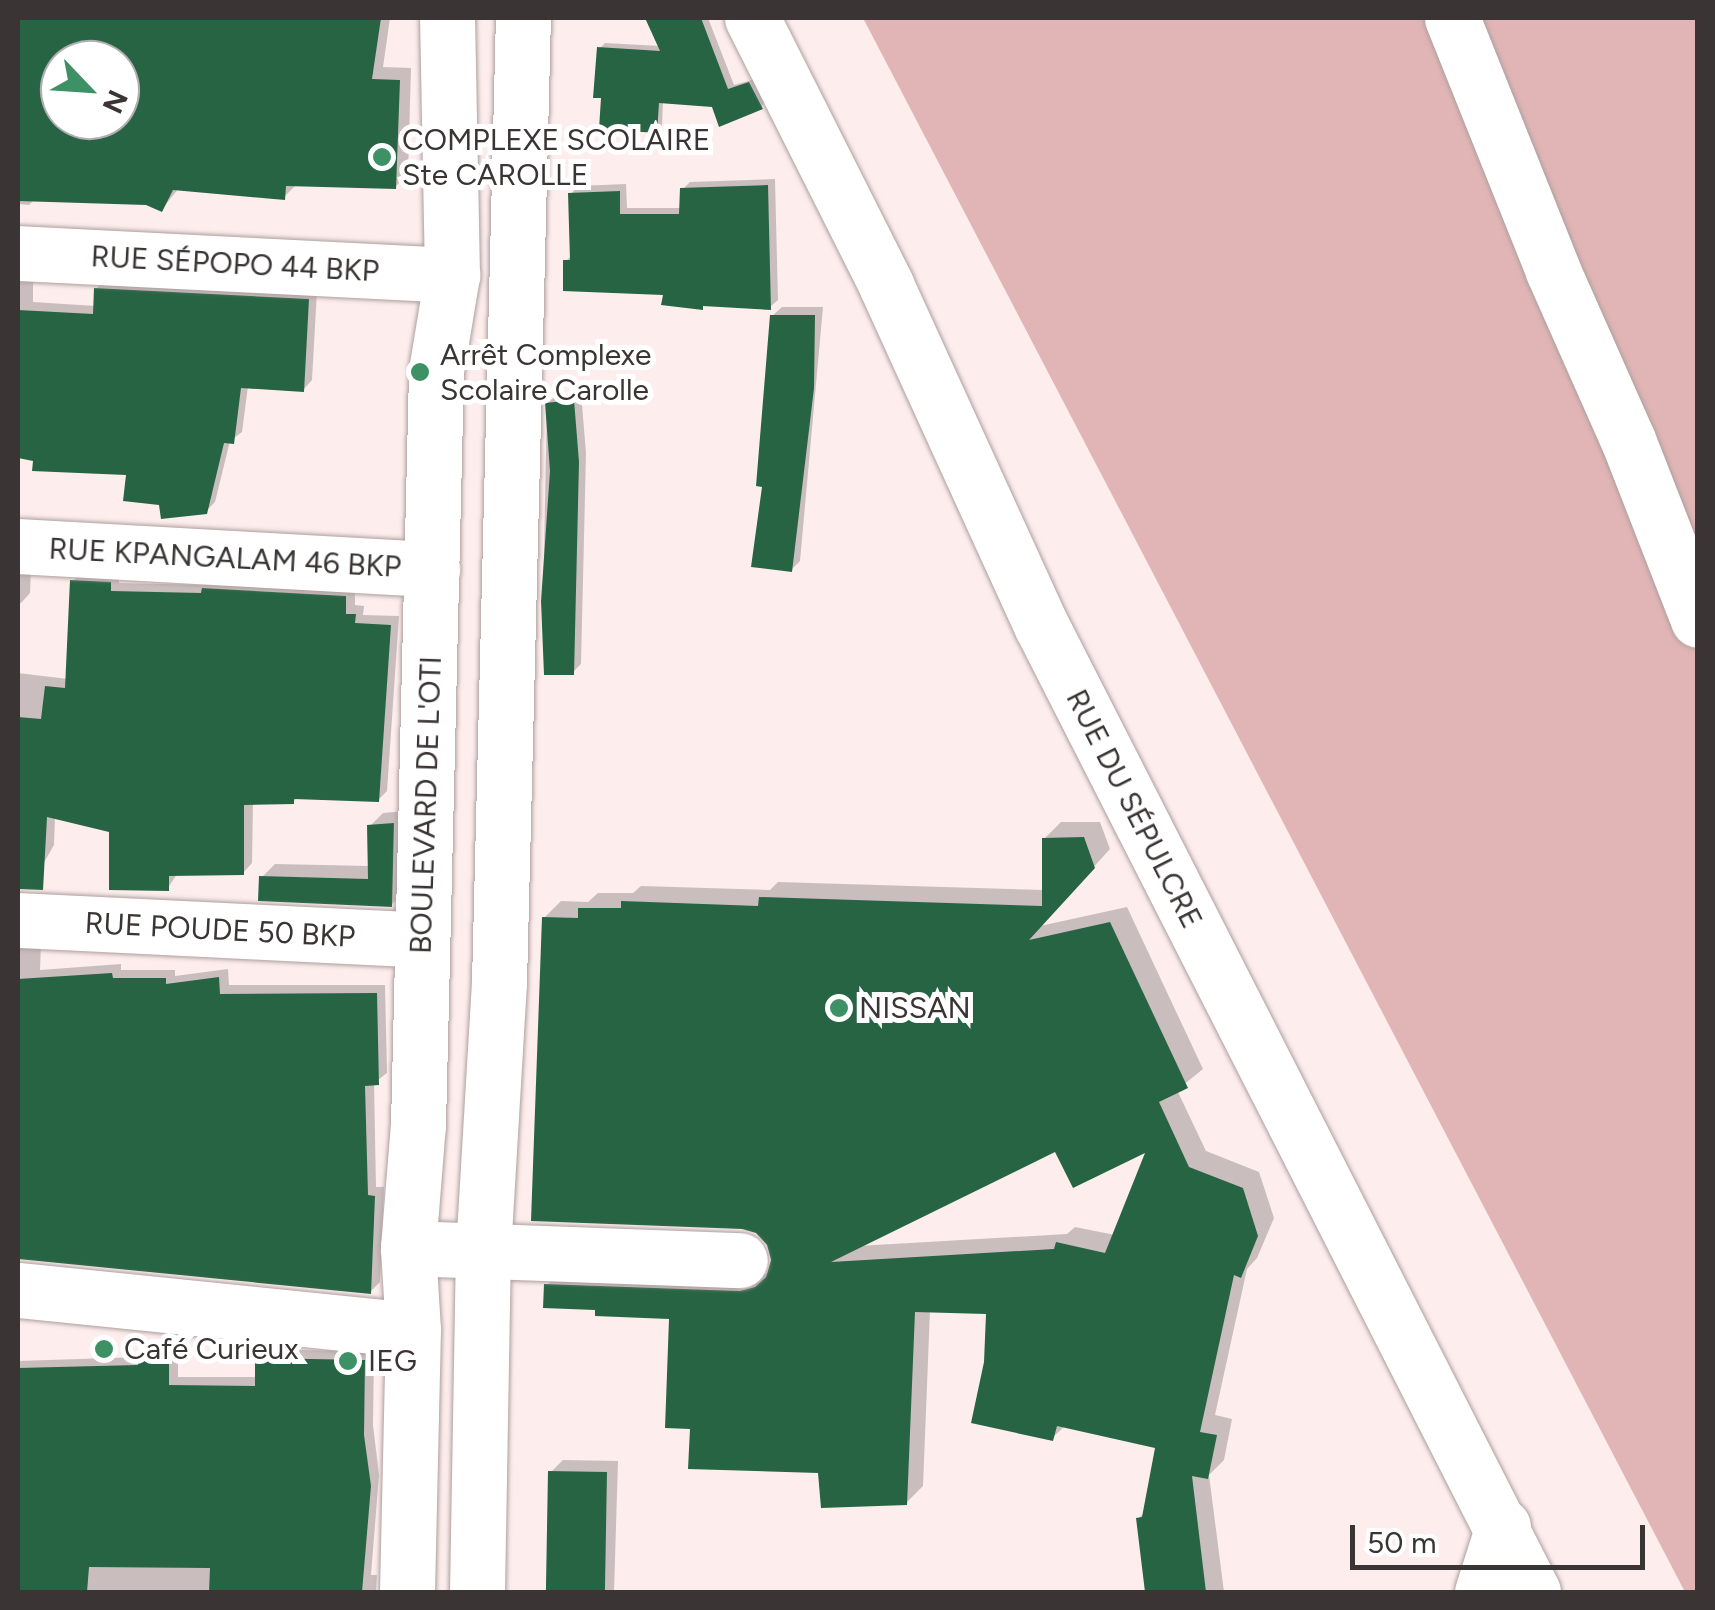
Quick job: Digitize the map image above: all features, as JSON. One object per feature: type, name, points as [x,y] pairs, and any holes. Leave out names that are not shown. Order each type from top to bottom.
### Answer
[{"type":"street","name":"BOULEVARD DE L'OTI","points":[[407,1592],[414,1330],[408,1248],[418,1125],[436,372],[452,275],[447,18]]},
{"type":"street","points":[[477,1592],[484,1251],[499,982],[523,18]]},
{"type":"street","name":"RUE DU SÉPULCRE","points":[[752,18],[886,285],[1041,625],[1503,1526],[1533,1592]]},
{"type":"street","points":[[1452,18],[1553,271],[1628,440],[1698,620]]},
{"type":"street","name":"RUE SÉPOPO 44 BKP","points":[[18,253],[452,275]]},
{"type":"street","name":"RUE KPANGALAM 46 BKP","points":[[18,546],[432,569]]},
{"type":"street","name":"RUE POUDE 50 BKP","points":[[18,920],[422,940]]},
{"type":"street","points":[[408,1248],[740,1260]]},
{"type":"street","points":[[18,1290],[414,1330]]},
{"type":"street","points":[[1482,1592],[1503,1526]]},
{"type":"shaded area","points":[[863,18],[1697,18],[1697,1592],[1685,1592]]},
{"type":"building","points":[[18,18],[381,18],[372,79],[400,80],[396,189],[286,186],[285,200],[173,190],[162,212],[146,205],[18,201]]},
{"type":"building","points":[[645,18],[701,18],[728,89],[749,82],[763,109],[719,127],[712,107],[659,103],[657,133],[599,129],[601,98],[593,98],[597,47],[660,51]]},
{"type":"building","points":[[768,185],[771,310],[703,306],[703,310],[661,305],[663,295],[563,291],[563,260],[570,260],[568,193],[620,191],[620,214],[679,214],[680,188]]},
{"type":"building","points":[[94,288],[309,299],[304,392],[241,388],[234,444],[224,443],[207,514],[161,519],[159,505],[123,501],[126,475],[32,471],[33,461],[18,458],[18,310],[93,314]]},
{"type":"building","points":[[770,315],[815,315],[814,388],[792,572],[751,567],[762,487],[756,486]]},
{"type":"building","points":[[574,400],[579,462],[574,675],[544,675],[541,601],[550,471],[545,403]]},
{"type":"building","points":[[70,580],[111,582],[111,591],[201,593],[202,588],[346,596],[346,614],[356,614],[355,623],[391,625],[379,802],[294,799],[294,804],[244,805],[244,875],[169,876],[169,891],[109,890],[109,832],[47,817],[43,890],[18,889],[18,717],[41,719],[45,686],[65,688]]},
{"type":"building","points":[[394,823],[392,907],[258,901],[259,876],[368,879],[367,825]]},
{"type":"building","points":[[1084,837],[1095,868],[1029,940],[1110,922],[1188,1088],[1159,1102],[1189,1167],[1243,1188],[1258,1236],[1241,1278],[1234,1275],[1200,1432],[1217,1435],[1208,1479],[1192,1476],[1206,1592],[1145,1592],[1136,1518],[1142,1517],[1155,1448],[1057,1426],[1053,1441],[971,1423],[984,1362],[986,1314],[915,1312],[907,1505],[821,1508],[818,1473],[688,1469],[690,1429],[665,1428],[669,1319],[595,1316],[595,1310],[543,1308],[544,1284],[740,1291],[755,1287],[766,1277],[771,1260],[767,1245],[756,1233],[742,1229],[531,1221],[542,917],[578,918],[578,908],[621,908],[621,901],[758,906],[759,897],[1042,906],[1042,838]],"holes":[[[1055,1152],[1073,1188],[1145,1153],[1105,1253],[1056,1242],[1054,1249],[831,1262]]]},
{"type":"building","points":[[112,973],[113,978],[166,978],[166,984],[219,977],[220,994],[377,993],[379,1085],[365,1086],[368,1195],[375,1196],[371,1294],[18,1259],[18,979]]},
{"type":"building","points":[[138,1355],[169,1355],[169,1385],[255,1386],[255,1358],[365,1360],[364,1435],[371,1486],[362,1592],[209,1592],[210,1568],[89,1567],[87,1592],[18,1592],[18,1368],[138,1365]]},
{"type":"building","points":[[548,1471],[607,1472],[605,1592],[546,1592]]},
{"type":"place","name":"COMPLEXE SCOLAIRE Ste CAROLLE","points":[[382,157]]},
{"type":"place","name":"Arrêt Complexe Scolaire Carolle","points":[[420,372]]},
{"type":"place","name":"NISSAN","points":[[839,1008]]},
{"type":"place","name":"Café Curieux","points":[[104,1349]]},
{"type":"place","name":"IEG","points":[[348,1361]]}]
